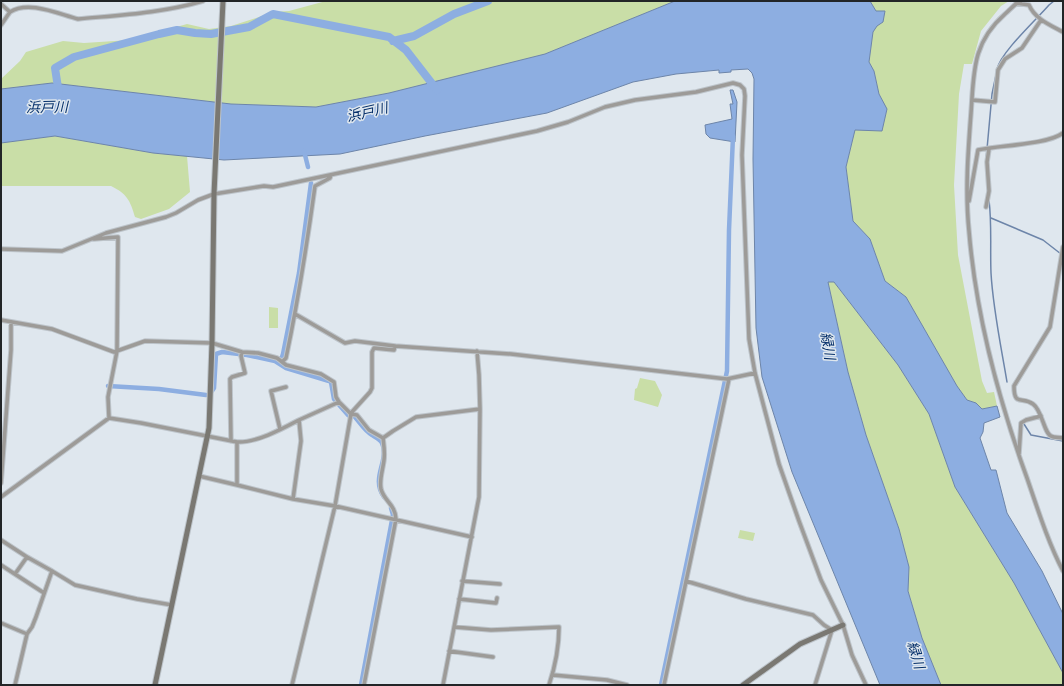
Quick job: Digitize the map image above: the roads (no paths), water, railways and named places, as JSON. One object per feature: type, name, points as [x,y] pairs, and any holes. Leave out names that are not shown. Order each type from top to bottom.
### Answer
[{"type":"street","points":[[1,25],[10,12],[21,4],[47,6],[71,18],[78,19],[126,15],[178,8],[203,1]]},
{"type":"street","points":[[1021,1],[1015,3],[994,23],[981,44],[974,65],[968,163],[968,210],[972,265],[988,352],[1007,419],[1045,529],[1063,571]]},
{"type":"street","points":[[155,685],[208,437],[212,343],[214,192],[223,2]]},
{"type":"street","points":[[1015,3],[1029,5],[1032,13],[1041,20],[1063,32]]},
{"type":"street","points":[[1,4],[10,12]]},
{"type":"street","points":[[972,100],[995,102],[998,70],[1005,59],[1022,48],[1041,20]]},
{"type":"street","points":[[1,249],[62,251],[106,233],[166,217],[214,192],[264,186],[272,187],[538,131],[568,122],[605,107],[634,100],[696,92],[733,83],[740,84],[744,89],[745,96],[742,155],[750,339],[755,373],[779,464],[799,521],[821,580],[843,625],[852,655],[866,685]]},
{"type":"street","points":[[968,210],[978,150],[1042,141],[1058,137],[1063,134]]},
{"type":"street","points":[[986,207],[989,191],[987,162],[988,148]]},
{"type":"street","points":[[280,361],[286,358],[295,314],[315,186],[330,178],[330,175]]},
{"type":"street","points":[[91,239],[118,237],[117,351],[110,387],[108,418]]},
{"type":"street","points":[[1063,247],[1050,327],[1014,386],[1016,399],[1019,401],[1028,400],[1035,405],[1048,434],[1050,436],[1063,438]]},
{"type":"street","points":[[295,314],[343,342],[355,341],[395,346],[477,351],[726,378],[755,373]]},
{"type":"street","points":[[1,320],[52,329],[109,350],[117,351],[145,341],[212,343],[241,353],[258,353],[280,361],[286,365],[321,374],[334,382],[338,403],[351,413],[357,415],[369,430],[382,438],[385,450],[381,488],[396,512],[364,685]]},
{"type":"street","points":[[1,483],[11,350],[11,322]]},
{"type":"street","points":[[292,685],[335,506],[351,413],[372,388],[372,352],[374,348],[394,350],[395,346]]},
{"type":"street","points":[[443,685],[479,497],[480,409],[477,351]]},
{"type":"street","points":[[231,441],[230,379],[245,373],[241,353]]},
{"type":"street","points":[[664,685],[726,378]]},
{"type":"street","points":[[280,429],[271,391],[285,388],[284,393]]},
{"type":"street","points":[[1,496],[108,418],[141,423],[208,437],[244,442],[280,429],[338,403]]},
{"type":"street","points":[[382,438],[416,417],[480,409]]},
{"type":"street","points":[[1019,457],[1021,423],[1041,416]]},
{"type":"street","points":[[293,499],[301,441],[299,420]]},
{"type":"street","points":[[236,485],[237,442]]},
{"type":"street","points":[[199,476],[293,499],[335,506],[472,536]]},
{"type":"street","points":[[1,540],[75,586],[172,605]]},
{"type":"street","points":[[15,574],[27,557]]},
{"type":"street","points":[[1,565],[44,593]]},
{"type":"street","points":[[15,685],[27,634],[36,617],[52,571]]},
{"type":"street","points":[[462,581],[500,584]]},
{"type":"street","points":[[686,581],[746,599],[813,615],[824,626],[832,630]]},
{"type":"street","points":[[459,600],[496,603],[497,598]]},
{"type":"street","points":[[1,623],[27,634]]},
{"type":"street","points":[[743,685],[800,644],[843,625]]},
{"type":"street","points":[[454,627],[491,630],[560,627],[553,675],[550,685]]},
{"type":"street","points":[[816,685],[832,630]]},
{"type":"street","points":[[449,651],[493,657]]},
{"type":"street","points":[[553,675],[607,680],[627,685]]},
{"type":"water","points":[[675,1],[870,1],[876,11],[885,11],[883,22],[877,26],[873,32],[869,62],[874,71],[879,94],[887,109],[882,131],[855,130],[846,167],[853,221],[870,239],[885,281],[906,297],[957,386],[967,400],[976,403],[982,409],[997,406],[1000,417],[984,423],[983,432],[980,438],[991,470],[996,470],[1007,513],[1042,571],[1063,614],[1063,673],[1014,583],[955,487],[929,414],[898,365],[834,282],[828,282],[848,372],[866,435],[899,529],[909,567],[908,591],[922,638],[941,685],[880,685],[792,472],[762,377],[756,328],[753,159],[754,79],[752,73],[748,69],[731,70],[731,72],[719,73],[719,70],[676,74],[633,82],[547,113],[340,154],[224,160],[153,153],[55,136],[1,143],[1,89],[52,83],[231,104],[316,107],[389,93],[545,54]]},
{"type":"water","points":[[730,90],[733,90],[737,102],[735,142],[710,138],[706,134],[705,125],[732,119],[730,104],[733,104]]},
{"type":"waterway","points":[[393,41],[414,36],[454,14],[488,1]]},
{"type":"waterway","points":[[997,69],[1012,45],[1054,1]]},
{"type":"waterway","name":"浜戸川","points":[[59,94],[55,68],[74,57],[177,30],[211,34],[249,27],[273,14],[389,37],[406,50],[437,90]]},
{"type":"waterway","points":[[986,160],[992,94],[996,75]]},
{"type":"waterway","points":[[661,685],[727,371],[729,230],[733,136]]},
{"type":"waterway","points":[[304,151],[308,167]]},
{"type":"waterway","points":[[277,362],[283,354],[299,273],[311,183]]},
{"type":"waterway","points":[[989,200],[992,287],[1007,382]]},
{"type":"waterway","points":[[991,218],[1043,240],[1061,254]]},
{"type":"waterway","points":[[212,391],[214,388],[216,354],[222,352],[247,355],[275,361],[286,368],[331,382],[334,399],[348,415]]},
{"type":"waterway","points":[[108,386],[159,389],[206,395]]},
{"type":"waterway","points":[[355,417],[369,433],[379,439],[382,443],[384,456],[379,476],[379,483],[380,490],[384,497]]},
{"type":"waterway","points":[[1024,424],[1031,435],[1063,441]]},
{"type":"waterway","points":[[361,685],[393,515],[391,508]]},
{"type":"water label","name":"緑川","points":[[828,346]]},
{"type":"water label","name":"緑川","points":[[916,655]]}]
